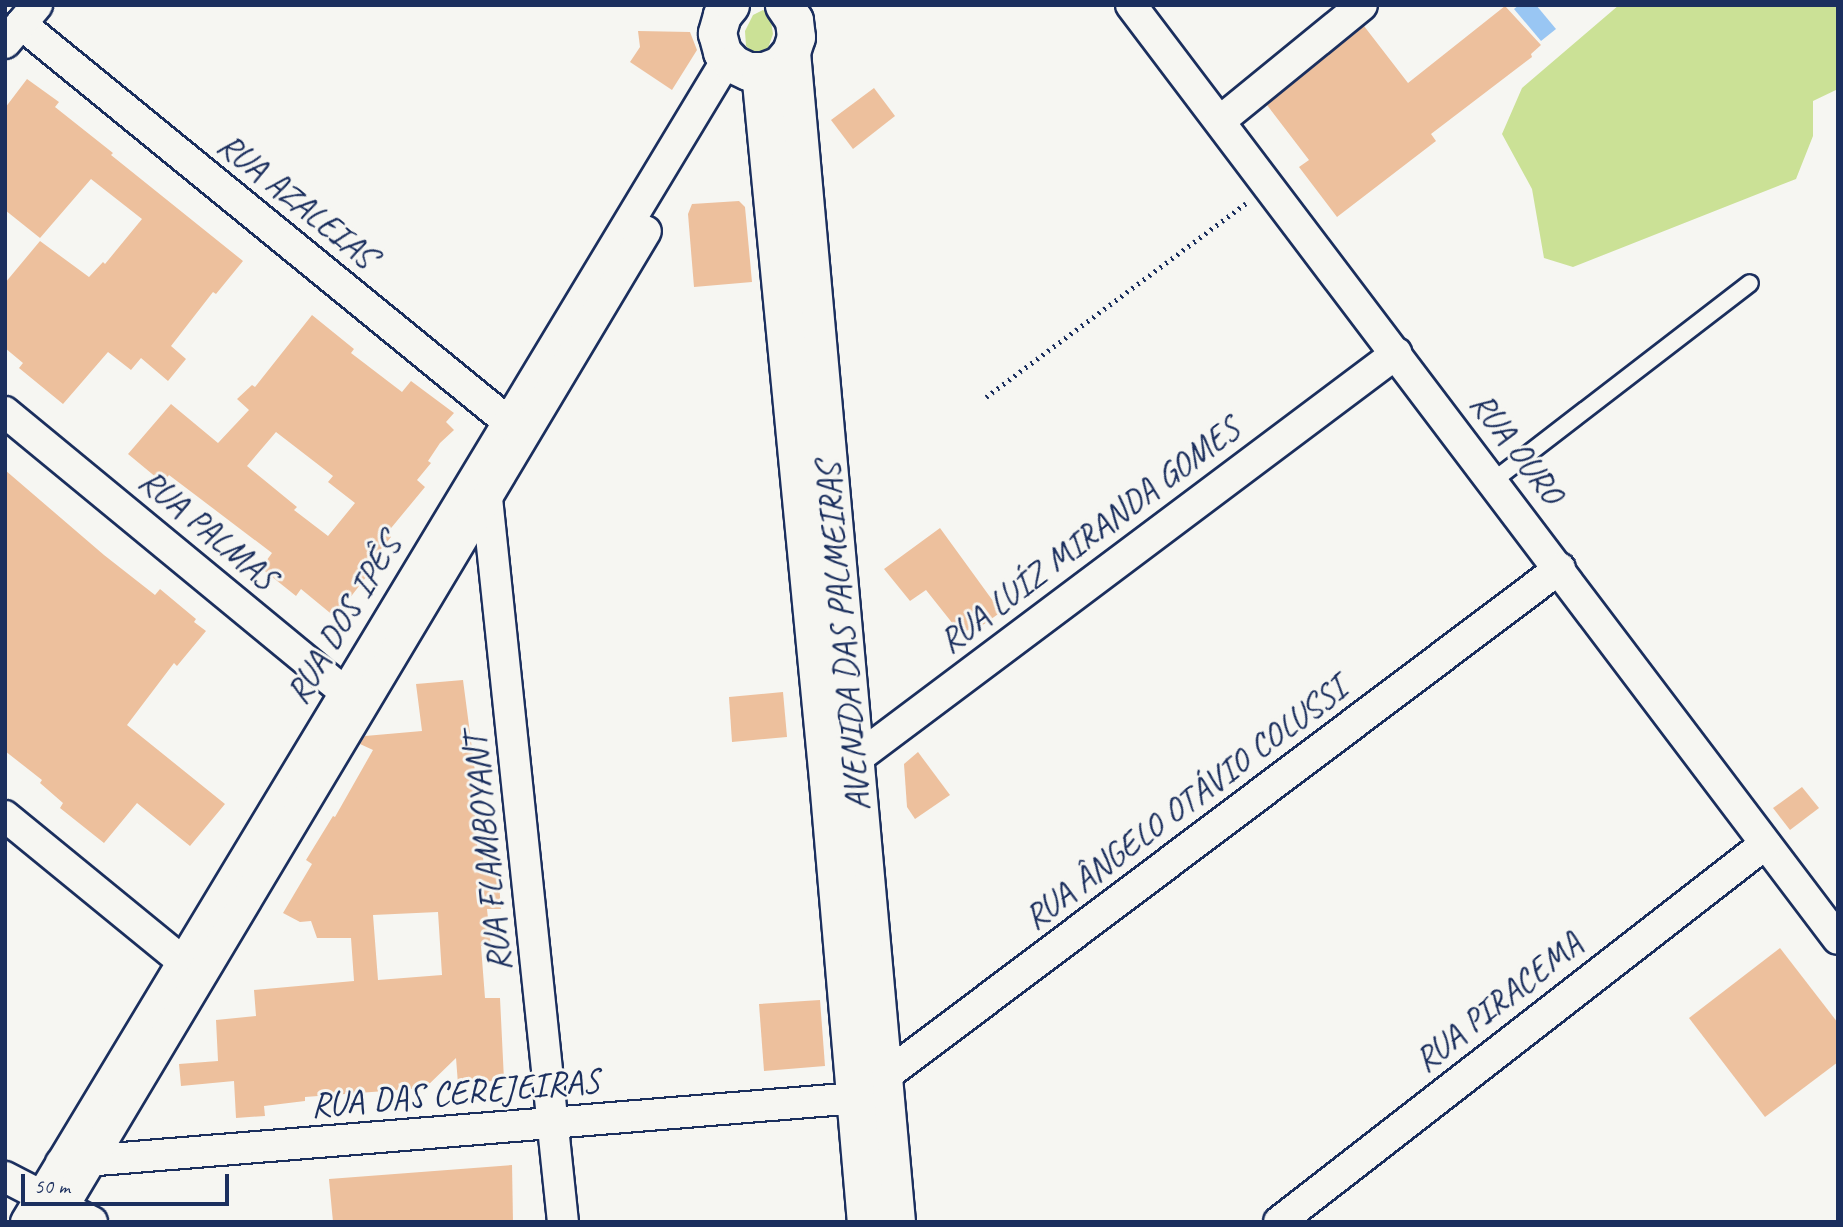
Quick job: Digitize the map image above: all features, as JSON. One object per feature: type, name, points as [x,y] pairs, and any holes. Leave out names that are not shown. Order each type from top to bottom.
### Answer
[{"type":"street","name":"AVENIDA DAS PALMEIRAS","points":[[730,5],[722,15],[717,33],[722,51],[744,66],[841,769]]},
{"type":"street","name":"AVENIDA DAS PALMEIRAS","points":[[784,5],[794,20],[796,37],[791,52],[841,769],[870,1089],[896,1222]]},
{"type":"street","name":"RUA OURO","points":[[1131,5],[1560,568],[1838,939]]},
{"type":"street","points":[[1220,121],[1362,5]]},
{"type":"street","name":"RUA AZALEIAS","points":[[21,24],[516,428]]},
{"type":"street","points":[[744,66],[780,65],[791,52]]},
{"type":"street","name":"RUA DOS IPÊS","points":[[26,1222],[53,1207],[75,1162],[516,428],[744,66]]},
{"type":"street","name":"RUA LUÍZ MIRANDA GOMES","points":[[841,769],[1397,354]]},
{"type":"street","name":"RUA PALMAS","points":[[5,412],[353,699]]},
{"type":"street","name":"RUA FLAMBOYANT","points":[[478,491],[555,1123],[563,1222]]},
{"type":"street","name":"RUA ÂNGELO OTÁVIO COLUSSI","points":[[870,1089],[1560,568]]},
{"type":"street","points":[[5,816],[192,968]]},
{"type":"street","name":"RUA PIRACEMA","points":[[1279,1222],[1765,844]]},
{"type":"street","name":"AVENIDA DAS PALMEIRAS","points":[[866,1222],[870,1089]]},
{"type":"street","name":"RUA DAS CEREJEIRAS","points":[[75,1162],[555,1123],[870,1089]]},
{"type":"street","points":[[5,1177],[53,1207],[92,1222]]},
{"type":"lane","points":[[1493,481],[1749,283]]},
{"type":"path","points":[[986,397],[1268,186]]},
{"type":"green space","points":[[1619,5],[1838,5],[1838,89],[1813,101],[1813,136],[1796,179],[1573,267],[1544,258],[1532,189],[1502,134],[1522,88]]},
{"type":"green space","points":[[763,10],[770,15],[773,34],[767,51],[756,55],[746,46],[745,31],[753,15]]},
{"type":"water","points":[[1519,5],[1536,5],[1556,29],[1541,41],[1514,9]]},
{"type":"building","points":[[1505,6],[1541,45],[1531,54],[1532,57],[1431,134],[1436,141],[1337,217],[1299,167],[1309,160],[1267,105],[1364,26],[1408,83]]},
{"type":"building","points":[[638,31],[690,32],[697,50],[672,90],[630,62],[640,47]]},
{"type":"building","points":[[27,79],[59,102],[55,107],[113,153],[111,155],[243,261],[216,294],[213,292],[171,346],[186,359],[168,381],[141,358],[131,370],[108,352],[63,404],[19,368],[23,363],[5,348],[5,283],[40,241],[89,277],[103,262],[105,264],[142,219],[91,179],[40,238],[5,210],[5,108]]},
{"type":"building","points":[[874,88],[895,116],[853,149],[831,120]]},
{"type":"building","points":[[739,201],[745,207],[752,282],[694,287],[688,214],[692,204]]},
{"type":"building","points":[[312,315],[354,349],[351,353],[402,392],[411,381],[454,413],[446,422],[454,430],[440,443],[428,461],[431,463],[417,480],[425,487],[387,533],[391,537],[365,569],[370,572],[335,617],[301,589],[296,596],[261,568],[272,553],[169,475],[163,483],[128,454],[171,404],[218,443],[249,410],[237,399],[252,385],[255,387]],"holes":[[[276,432],[333,476],[328,482],[355,503],[328,536],[294,510],[297,507],[247,466]]]},
{"type":"building","points":[[5,470],[104,555],[155,595],[160,589],[196,619],[194,622],[206,631],[177,666],[174,663],[127,725],[225,804],[190,846],[137,803],[104,843],[60,808],[63,803],[40,783],[42,780],[5,751]]},
{"type":"building","points":[[940,528],[1001,612],[973,632],[970,629],[961,634],[926,590],[910,601],[884,569]]},
{"type":"building","points":[[463,680],[476,779],[472,780],[478,855],[483,855],[484,871],[498,871],[501,909],[487,909],[491,947],[481,946],[485,998],[500,998],[504,1080],[458,1084],[456,1058],[425,1088],[305,1097],[305,1101],[264,1106],[265,1116],[236,1118],[234,1081],[181,1086],[179,1064],[218,1061],[216,1020],[256,1016],[254,990],[354,981],[351,938],[317,938],[311,921],[300,922],[283,913],[312,864],[306,860],[333,816],[335,817],[373,750],[360,744],[365,736],[422,731],[416,684]],"holes":[[[438,912],[442,975],[378,980],[373,915]]]},
{"type":"building","points":[[783,692],[787,737],[732,742],[729,697]]},
{"type":"building","points":[[918,752],[950,795],[915,819],[907,807],[904,764]]},
{"type":"building","points":[[1802,787],[1819,808],[1790,830],[1773,808]]},
{"type":"building","points":[[1780,948],[1838,1023],[1838,1062],[1765,1117],[1689,1018]]},
{"type":"building","points":[[820,1000],[825,1066],[764,1071],[759,1004]]},
{"type":"building","points":[[512,1165],[513,1222],[333,1222],[329,1179]]}]
